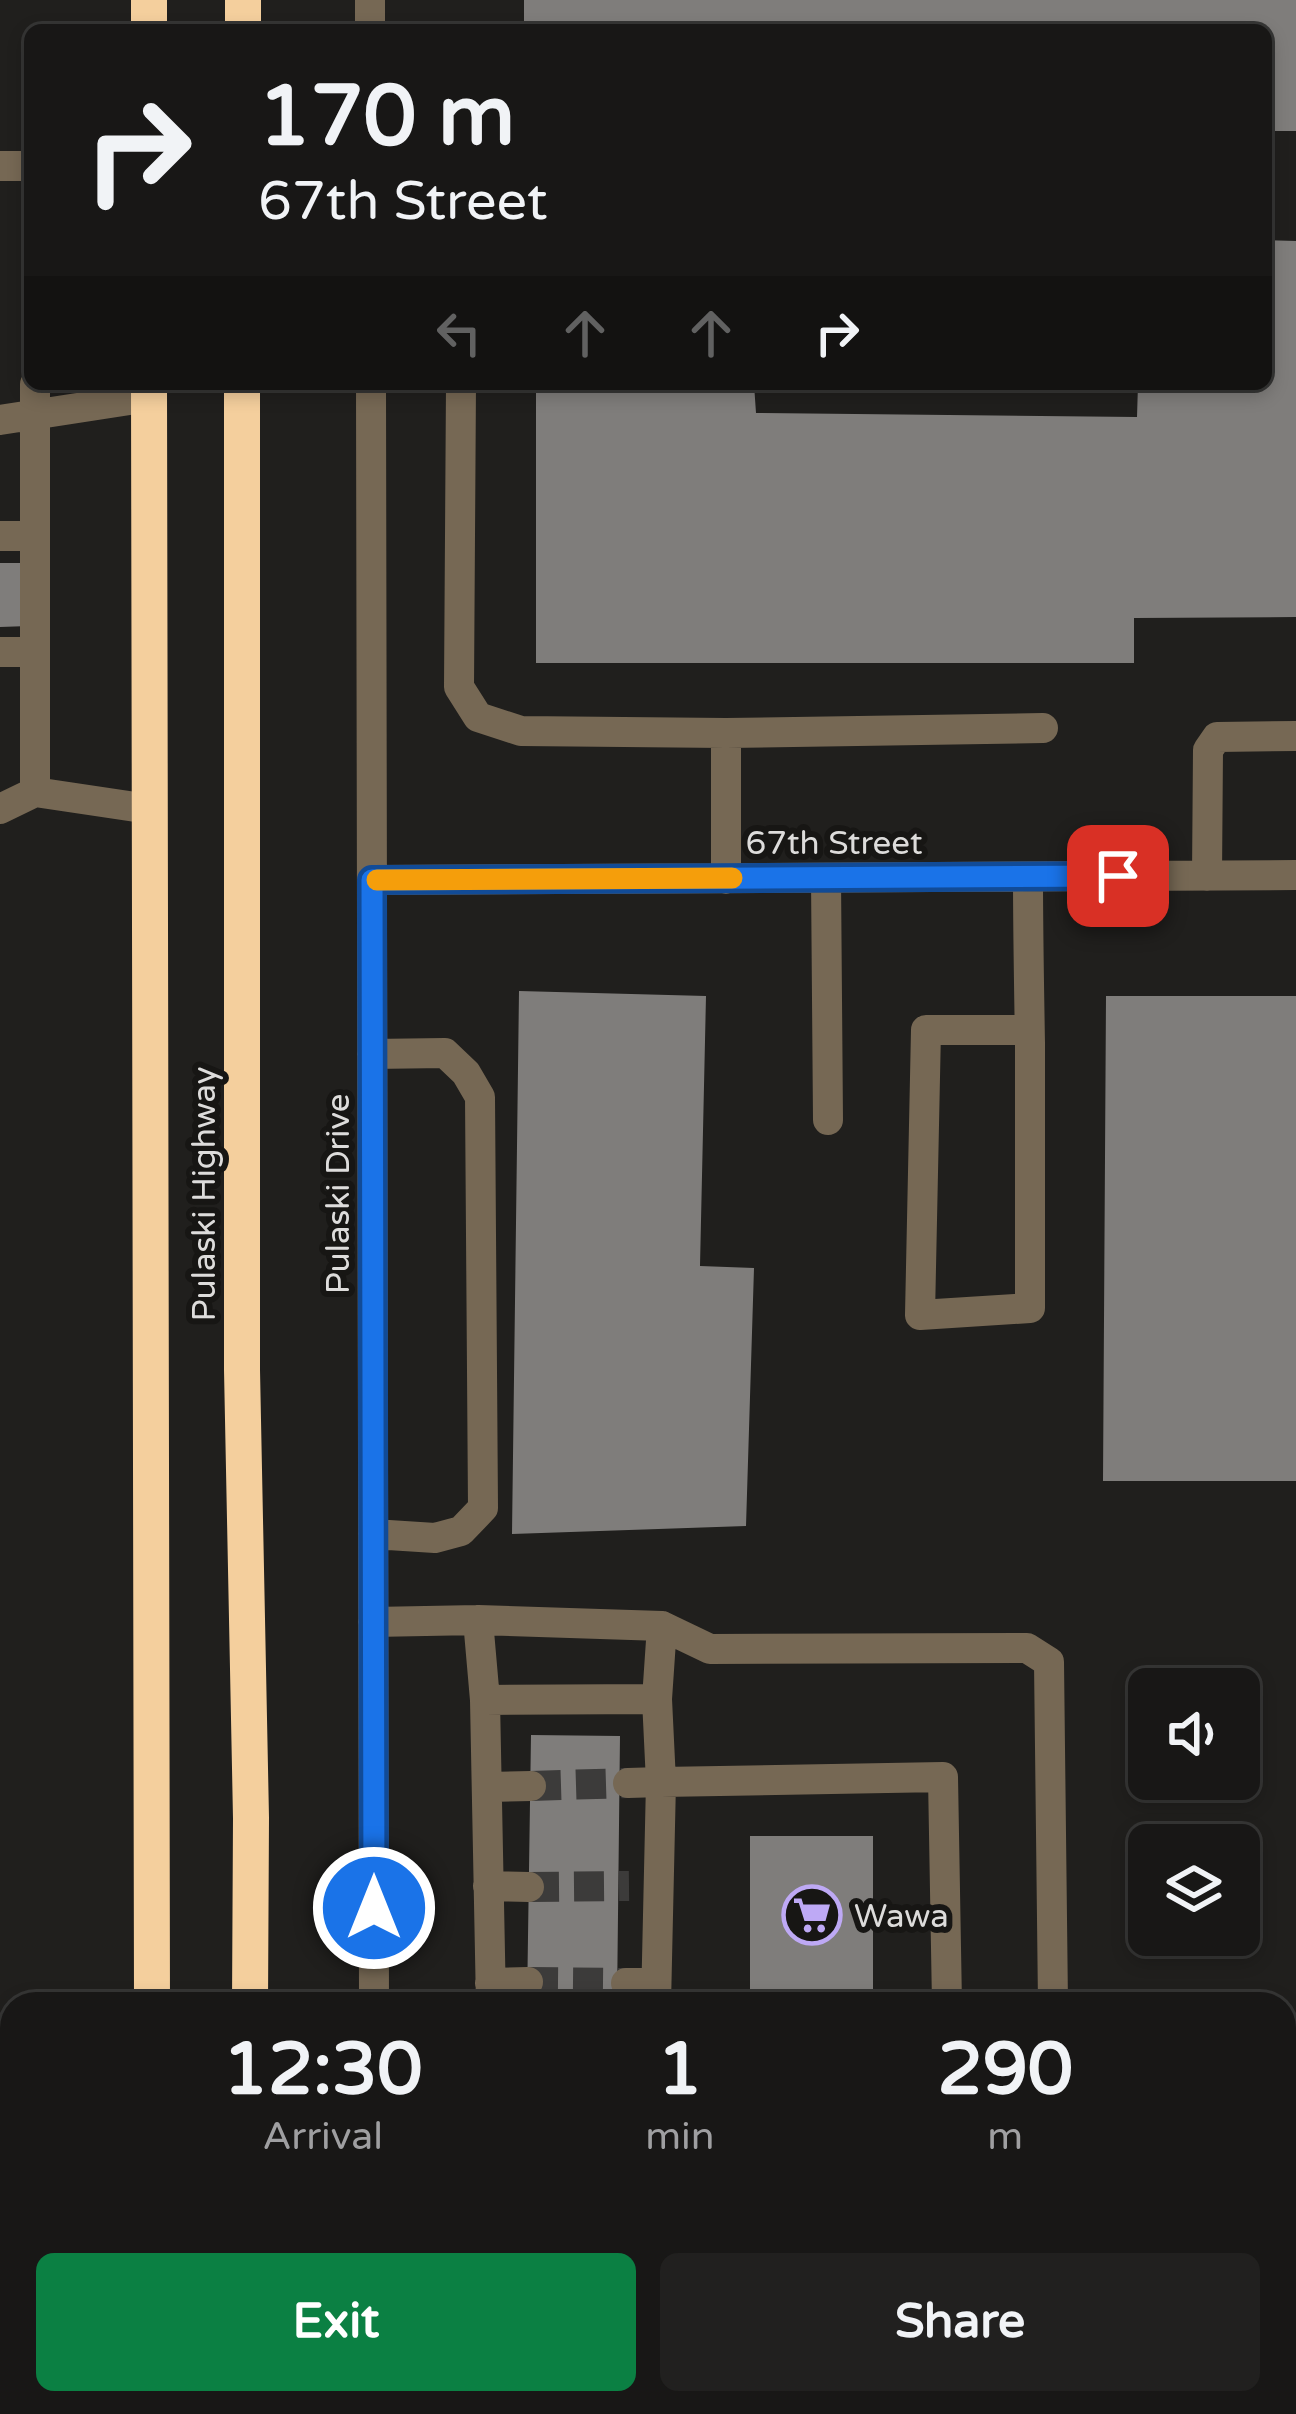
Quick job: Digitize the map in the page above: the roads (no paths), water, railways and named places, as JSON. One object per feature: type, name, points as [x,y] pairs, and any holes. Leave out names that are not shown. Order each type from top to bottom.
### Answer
[{"type":"highway","name":"Pulaski Highway","points":[[149,390],[152,1992]]},
{"type":"highway","name":"Pulaski Highway","points":[[242,390],[242,1370],[250,1992]]},
{"type":"street","points":[[0,420],[35,400],[149,390]]},
{"type":"street","name":"Pulaski Drive","points":[[371,390],[374,1992]]},
{"type":"street","points":[[461,390],[460,687],[478,717],[520,731],[1042,728]]},
{"type":"street","points":[[34,792],[35,400]]},
{"type":"street","points":[[0,536],[35,536]]},
{"type":"street","points":[[0,652],[35,652]]},
{"type":"street","points":[[726,733],[726,878]]},
{"type":"street","points":[[1207,876],[1208,750],[1217,737],[1296,736]]},
{"type":"street","points":[[0,809],[34,792],[149,809]]},
{"type":"street","name":"67th Street","points":[[372,880],[1296,875]]},
{"type":"street","points":[[1028,877],[1030,1030],[1030,1308],[920,1315],[926,1030],[1030,1030]]},
{"type":"street","points":[[826,878],[828,1120]]},
{"type":"street","points":[[372,1054],[445,1053],[466,1072],[481,1097],[483,1462],[483,1508],[461,1531],[435,1538],[373,1534]]},
{"type":"street","points":[[478,1620],[488,1787],[490,1992]]},
{"type":"street","points":[[373,1622],[662,1626],[710,1648],[1027,1648],[1049,1662],[1053,1992]]},
{"type":"street","points":[[646,1990],[643,1887],[661,1782],[662,1626]]},
{"type":"street","points":[[485,1700],[658,1699]]},
{"type":"street","points":[[628,1783],[943,1777],[947,1992]]},
{"type":"street","points":[[488,1787],[531,1786]]},
{"type":"street","points":[[488,1886],[529,1887]]},
{"type":"street","points":[[493,1992],[528,1982]]},
{"type":"tunnel","points":[[531,1786],[628,1783]]},
{"type":"tunnel","points":[[529,1887],[629,1886]]},
{"type":"tunnel","points":[[528,1982],[626,1983]]},
{"type":"place","name":"Wawa","points":[[812,1915]]}]
